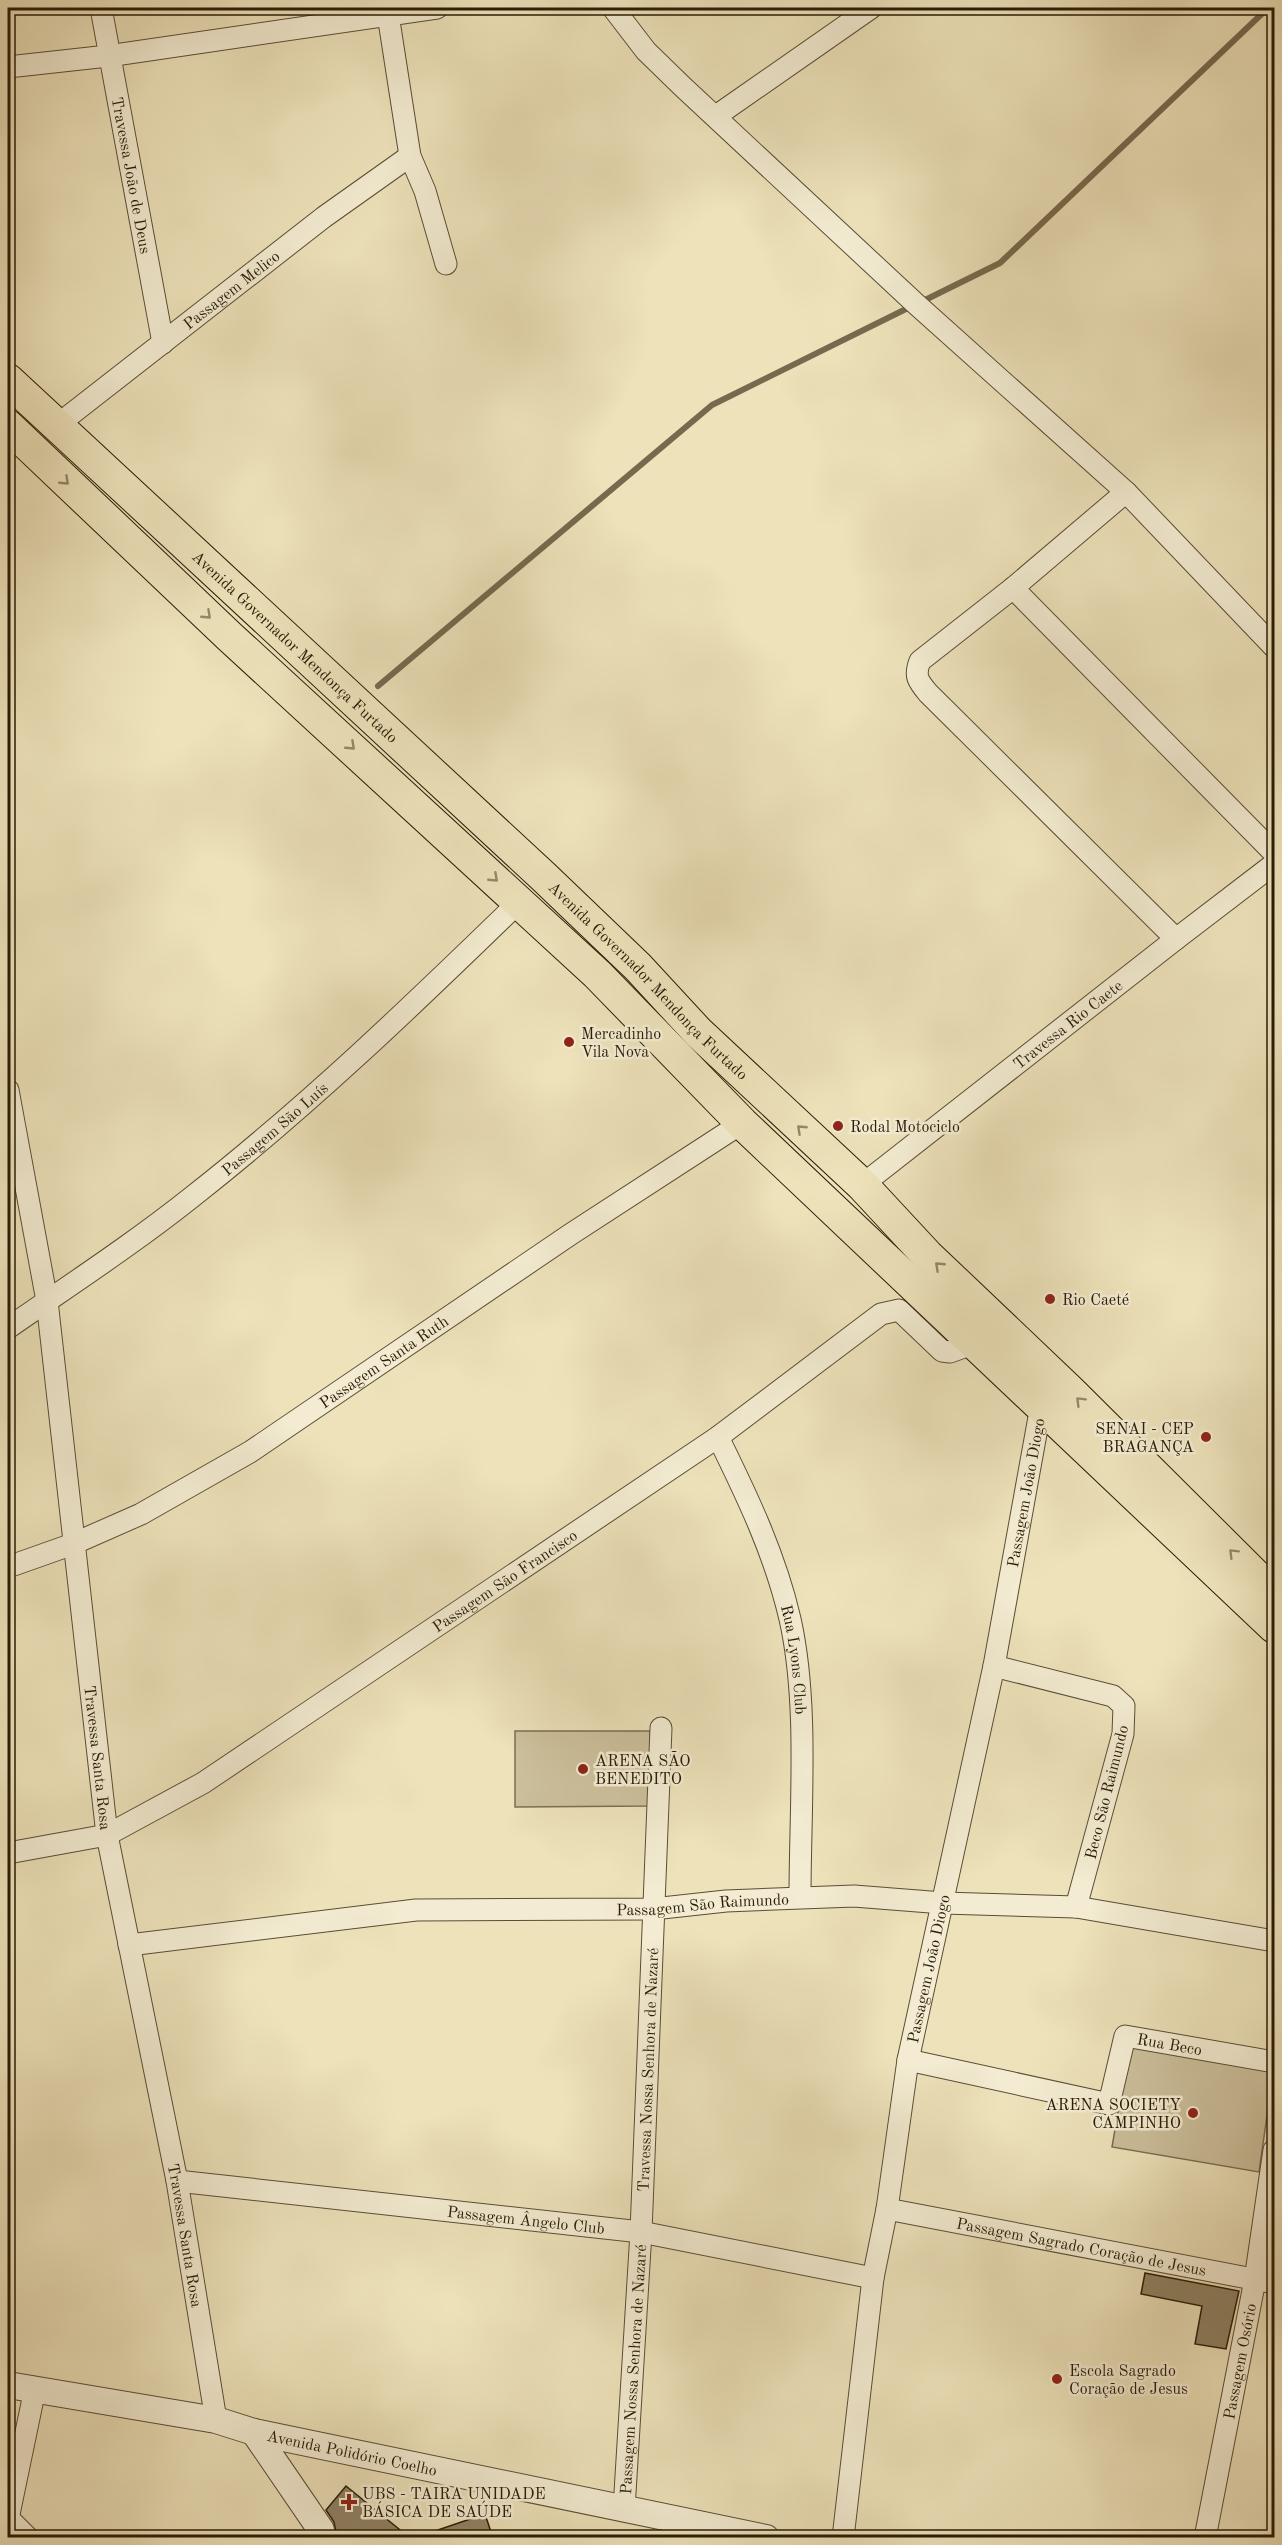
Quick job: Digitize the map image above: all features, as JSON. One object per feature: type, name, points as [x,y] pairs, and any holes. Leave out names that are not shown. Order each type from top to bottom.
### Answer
[{"type":"main road","name":"Avenida Governador Mendonça Furtado","points":[[8,380],[520,854],[638,967],[698,1032],[862,1185],[927,1255],[1014,1336],[1275,1594]]},
{"type":"main road","name":"Avenida Governador Mendonça Furtado","points":[[8,426],[20,446],[597,974],[742,1123],[1275,1628]]},
{"type":"street","name":"Travessa João de Deus","points":[[101,8],[108,56],[163,343]]},
{"type":"street","points":[[8,67],[108,56],[387,11],[437,8]]},
{"type":"street","points":[[613,8],[646,51],[916,304],[1126,492],[1275,647]]},
{"type":"street","points":[[716,116],[871,8]]},
{"type":"street","points":[[387,11],[410,156],[425,191],[446,264]]},
{"type":"street","name":"Passagem Melico","points":[[56,426],[324,217],[410,156]]},
{"type":"street","points":[[1126,492],[1013,588],[920,661],[916,675],[918,681],[1176,939]]},
{"type":"street","points":[[1013,588],[1275,853]]},
{"type":"street","name":"Travessa Rio Caete","points":[[862,1185],[1275,864]]},
{"type":"street","name":"Passagem São Luís","points":[[8,1328],[108,1260],[193,1196],[402,1014],[519,902]]},
{"type":"street","name":"Travessa Santa Rosa","points":[[8,1090],[47,1301],[107,1835],[177,2181],[216,2420]]},
{"type":"street","name":"Passagem Santa Ruth","points":[[8,1567],[73,1544],[141,1514],[250,1452],[571,1234],[742,1123]]},
{"type":"street","name":"Passagem São Francisco","points":[[8,1853],[107,1835],[203,1783],[718,1437],[882,1314],[890,1310],[898,1310],[942,1351],[950,1352],[975,1344]]},
{"type":"street","name":"Passagem João Diogo","points":[[843,2538],[873,2278],[887,2209],[908,2060],[994,1666],[1041,1406]]},
{"type":"street","name":"Rua Lyons Club","points":[[718,1437],[765,1535],[779,1576],[790,1621],[801,1701],[800,1896]]},
{"type":"street","name":"Beco São Raimundo","points":[[994,1666],[1113,1696],[1124,1706],[1123,1734],[1076,1907]]},
{"type":"street","name":"Travessa Nossa Senhora de Nazaré","points":[[641,2232],[661,1728]]},
{"type":"street","name":"Passagem São Raimundo","points":[[129,1945],[416,1910],[653,1909],[800,1896],[854,1896],[943,1903],[1076,1907],[1275,1941]]},
{"type":"street","name":"Rua Beco","points":[[908,2060],[1110,2104],[1125,2036],[1275,2062]]},
{"type":"street","name":"Passagem Osório","points":[[1205,2538],[1265,2281],[1275,2150]]},
{"type":"street","name":"Passagem Ângelo Club","points":[[177,2181],[641,2232],[873,2278]]},
{"type":"street","name":"Passagem Sagrado Coração de Jesus","points":[[887,2209],[1265,2281]]},
{"type":"street","name":"Passagem Nossa Senhora de Nazaré","points":[[624,2509],[641,2232]]},
{"type":"street","name":"Avenida Polidório Coelho","points":[[8,2385],[216,2420],[254,2432],[766,2538]]},
{"type":"street","points":[[28,2538],[8,2519],[35,2389]]},
{"type":"street","points":[[254,2432],[321,2530],[322,2538]]},
{"type":"shaded area","name":"ARENA SÃO BENEDITO","points":[[515,1731],[650,1731],[651,1806],[515,1807]]},
{"type":"shaded area","name":"ARENA SOCIETY CAMPINHO","points":[[1130,2042],[1274,2066],[1259,2172],[1112,2147]]},
{"type":"building","points":[[1145,2273],[1239,2291],[1226,2349],[1195,2344],[1202,2306],[1141,2294]]},
{"type":"building","name":"UBS - TAIRA UNIDADE BÁSICA DE SAÚDE","points":[[346,2486],[410,2538],[344,2538],[336,2532],[334,2522],[326,2510]]},
{"type":"building","name":"UBS - TAIRA UNIDADE BÁSICA DE SAÚDE","points":[[485,2514],[493,2538],[423,2538],[423,2535]]},
{"type":"waterway","points":[[921,302],[1000,263],[1268,8]]},
{"type":"waterway","points":[[378,686],[712,405],[912,306]]},
{"type":"place","name":"Mercadinho Vila Nova","points":[[569,1042]]},
{"type":"place","name":"Rodal Motociclo","points":[[838,1126]]},
{"type":"place","name":"Rio Caeté","points":[[1050,1299]]},
{"type":"place","name":"SENAI - CEP BRAGANÇA","points":[[1206,1437]]},
{"type":"place","name":"ARENA SÃO BENEDITO","points":[[583,1769]]},
{"type":"place","name":"ARENA SOCIETY CAMPINHO","points":[[1193,2113]]},
{"type":"place","name":"Escola Sagrado Coração de Jesus","points":[[1057,2379]]},
{"type":"place","name":"UBS - TAIRA UNIDADE BÁSICA DE SAÚDE","points":[[349,2502]]}]
